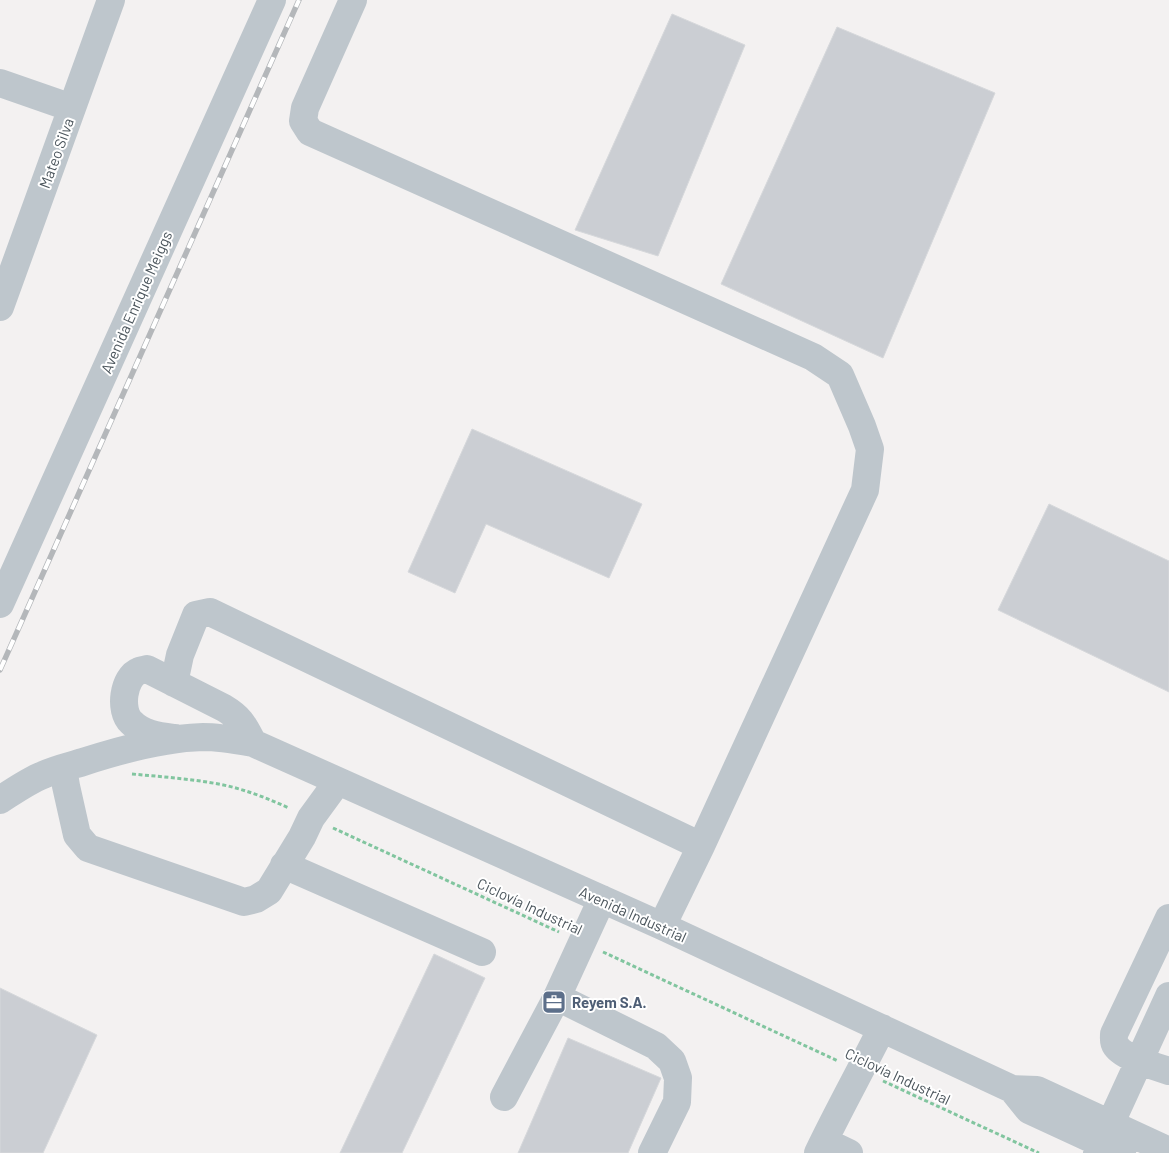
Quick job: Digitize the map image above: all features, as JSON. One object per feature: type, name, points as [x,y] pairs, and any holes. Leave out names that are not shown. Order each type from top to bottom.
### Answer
[{"type":"street","name":"Mateo Silva","points":[[0,307],[111,0]]},
{"type":"street","name":"Avenida Enrique Meiggs","points":[[3,588],[272,0]]},
{"type":"street","points":[[353,0],[305,108],[303,121],[310,132],[813,357],[840,375],[870,449],[865,490],[701,846],[662,926]]},
{"type":"street","points":[[0,83],[72,108]]},
{"type":"street","points":[[174,683],[180,655],[196,615],[210,612],[701,846]]},
{"type":"street","points":[[180,738],[157,736],[143,731],[130,722],[125,713],[125,691],[130,678],[138,671],[147,669],[234,714],[242,722],[253,743]]},
{"type":"street","points":[[0,800],[43,775],[63,768],[107,754],[180,738]]},
{"type":"street","name":"Avenida Industrial","points":[[180,738],[228,738],[253,743],[662,926],[1012,1089],[1038,1090],[1108,1143],[1169,1151]]},
{"type":"street","points":[[63,768],[77,835],[88,848],[244,902],[256,899],[269,891],[302,837],[310,818],[338,781]]},
{"type":"street","points":[[284,866],[482,952]]},
{"type":"street","points":[[504,1098],[557,997],[602,899]]},
{"type":"street","points":[[1169,918],[1114,1034],[1114,1042],[1117,1048],[1139,1061],[1169,1071]]},
{"type":"street","points":[[1108,1143],[1139,1061],[1167,1001],[1134,992]]},
{"type":"street","points":[[557,997],[656,1046],[672,1062],[678,1078],[677,1102],[652,1153]]},
{"type":"street","points":[[849,1153],[821,1147],[882,1028]]},
{"type":"path","name":"Ciclovía Industrial","points":[[132,774],[181,778],[228,786],[268,798],[1039,1153]]},
{"type":"building","points":[[672,14],[745,45],[658,256],[575,230]]},
{"type":"building","points":[[837,27],[995,93],[883,358],[721,284]]},
{"type":"building","points":[[472,429],[642,504],[609,578],[486,524],[455,593],[408,572]]},
{"type":"building","points":[[1049,504],[1169,561],[1169,692],[998,610]]},
{"type":"building","points":[[434,954],[485,978],[402,1153],[340,1153]]},
{"type":"building","points":[[0,988],[97,1035],[43,1153],[0,1153]]},
{"type":"building","points":[[568,1038],[661,1078],[628,1153],[518,1153]]},
{"type":"railway","points":[[0,670],[299,0]]},
{"type":"place","name":"Reyem S.A.","points":[[554,1002]]}]
